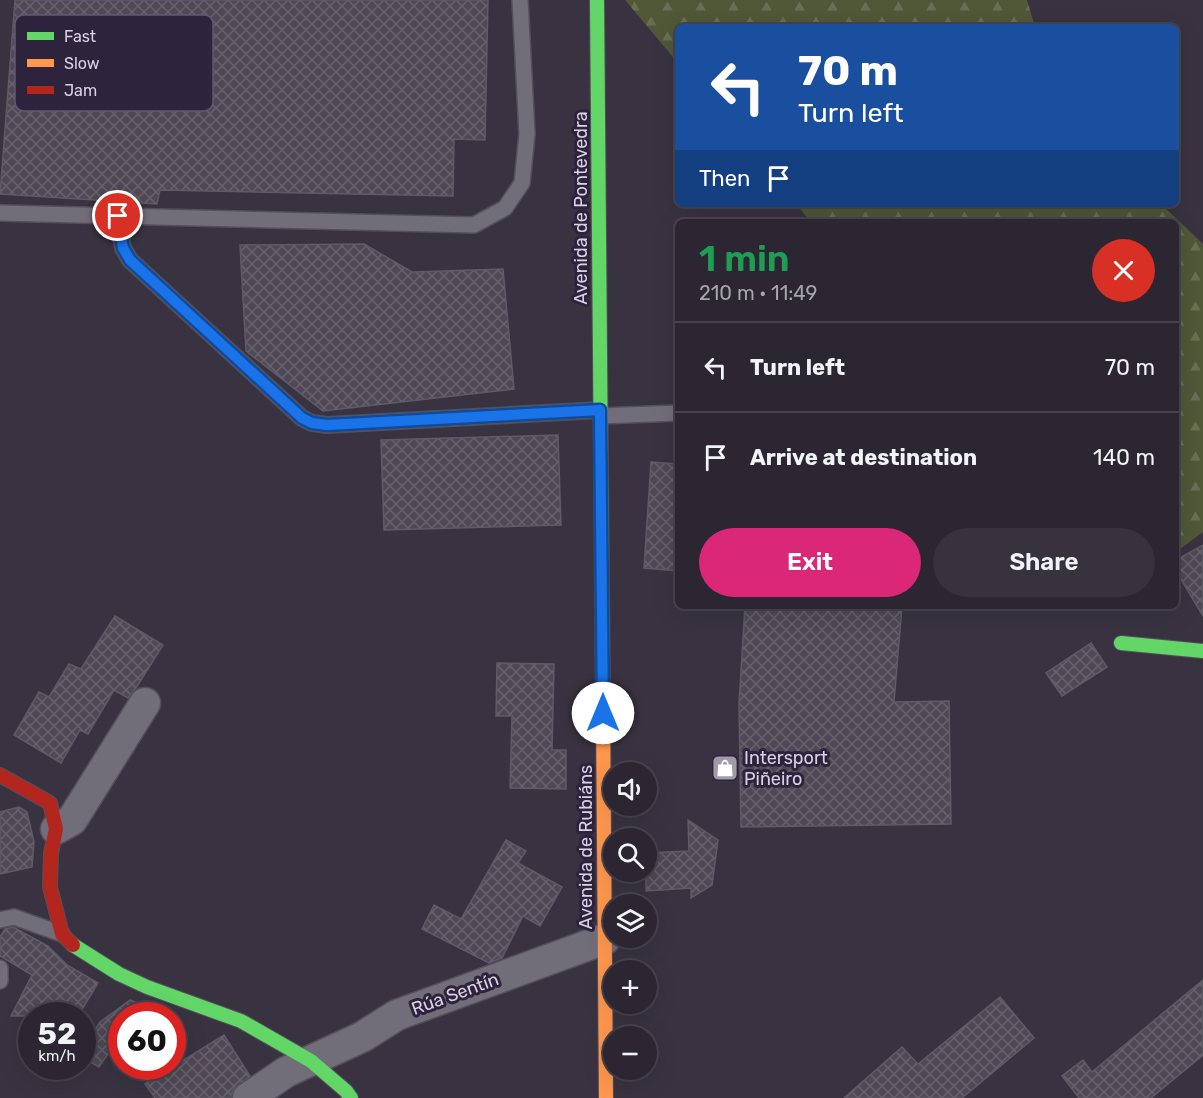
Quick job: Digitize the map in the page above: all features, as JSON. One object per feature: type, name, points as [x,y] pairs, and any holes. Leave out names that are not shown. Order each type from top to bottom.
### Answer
[{"type":"main road","name":"Avenida de Pontevedra","points":[[597,0],[600,413]]},
{"type":"main road","name":"Avenida de Rubiáns","points":[[600,413],[605,894]]},
{"type":"main road","points":[[1121,643],[1203,651]]},
{"type":"main road","points":[[0,775],[50,803],[56,829],[51,853],[50,887],[62,934],[77,949],[119,974],[147,987],[241,1022],[311,1061],[351,1098]]},
{"type":"main road","name":"Avenida de Rubiáns","points":[[605,948],[606,1098]]},
{"type":"street","points":[[56,829],[72,820],[145,703]]},
{"type":"street","name":"Rúa Sentín","points":[[248,1098],[286,1072],[362,1037],[397,1015],[603,940]]},
{"type":"lane","points":[[0,213],[474,225],[505,208],[522,183],[527,134],[520,0]]},
{"type":"lane","points":[[118,216],[123,248],[130,260],[302,418],[312,423],[327,425],[600,413],[675,413]]},
{"type":"lane","points":[[0,920],[14,916],[62,934]]},
{"type":"lane","points":[[0,968],[0,981]]},
{"type":"green space","points":[[625,0],[1027,0],[1034,24],[675,24],[675,59]]},
{"type":"green space","points":[[798,207],[1164,207],[1177,219],[808,219]]},
{"type":"green space","points":[[1179,221],[1203,244],[1203,532],[1179,550]]},
{"type":"building","points":[[15,0],[488,0],[485,140],[454,139],[453,196],[160,190],[157,204],[0,194]]},
{"type":"building","points":[[364,244],[412,272],[503,269],[514,389],[323,411],[246,351],[240,245]]},
{"type":"building","points":[[558,435],[561,525],[384,530],[381,440]]},
{"type":"building","points":[[651,462],[675,464],[675,571],[644,568]]},
{"type":"building","points":[[1203,545],[1203,616],[1179,576],[1179,558]]},
{"type":"building","points":[[745,609],[902,609],[894,702],[949,701],[951,824],[741,827],[739,704]]},
{"type":"building","points":[[115,616],[163,645],[128,698],[114,690],[88,734],[80,730],[61,763],[14,735],[39,692],[49,697],[69,664],[81,669]]},
{"type":"building","points":[[1091,643],[1107,667],[1062,696],[1046,673]]},
{"type":"building","points":[[497,663],[554,664],[552,750],[566,750],[566,789],[510,788],[512,716],[496,716]]},
{"type":"building","points":[[19,807],[27,812],[34,842],[32,867],[0,874],[0,812]]},
{"type":"building","points":[[688,820],[718,840],[712,885],[691,898],[691,888],[646,891],[646,882],[657,882],[657,852],[689,851]]},
{"type":"building","points":[[506,840],[526,851],[518,863],[562,887],[540,926],[523,916],[502,958],[489,963],[422,929],[434,905],[461,919]]},
{"type":"building","points":[[13,927],[48,946],[67,965],[98,983],[86,1002],[18,1002],[32,975],[0,956],[0,937],[5,929]]},
{"type":"building","points":[[1203,980],[1203,1055],[1151,1098],[1079,1098],[1062,1076],[1083,1060],[1092,1072]]},
{"type":"building","points":[[1000,997],[1034,1038],[962,1098],[844,1098],[902,1047],[918,1064]]},
{"type":"building","points":[[18,1002],[18,1016],[11,1016]]},
{"type":"building","points":[[108,1016],[108,1054],[99,1067],[96,1065],[96,1028]]},
{"type":"building","points":[[224,1035],[250,1076],[233,1090],[231,1098],[155,1098],[145,1084],[151,1080],[186,1080],[186,1059]]},
{"type":"traffic: fast","points":[[597,0],[603,707]]},
{"type":"traffic: fast","points":[[1121,643],[1203,651]]},
{"type":"traffic: fast","points":[[73,945],[119,974],[147,987],[241,1021],[311,1061],[351,1098]]},
{"type":"traffic: slow","points":[[603,707],[606,1098]]},
{"type":"traffic: jam","points":[[0,775],[50,803],[56,829],[51,853],[50,887],[62,934],[73,945]]},
{"type":"place","name":"Intersport Piñeiro","points":[[725,768]]},
{"type":"route","points":[[118,216],[123,248],[130,260],[302,418],[312,423],[327,425],[600,410],[603,713]]}]
